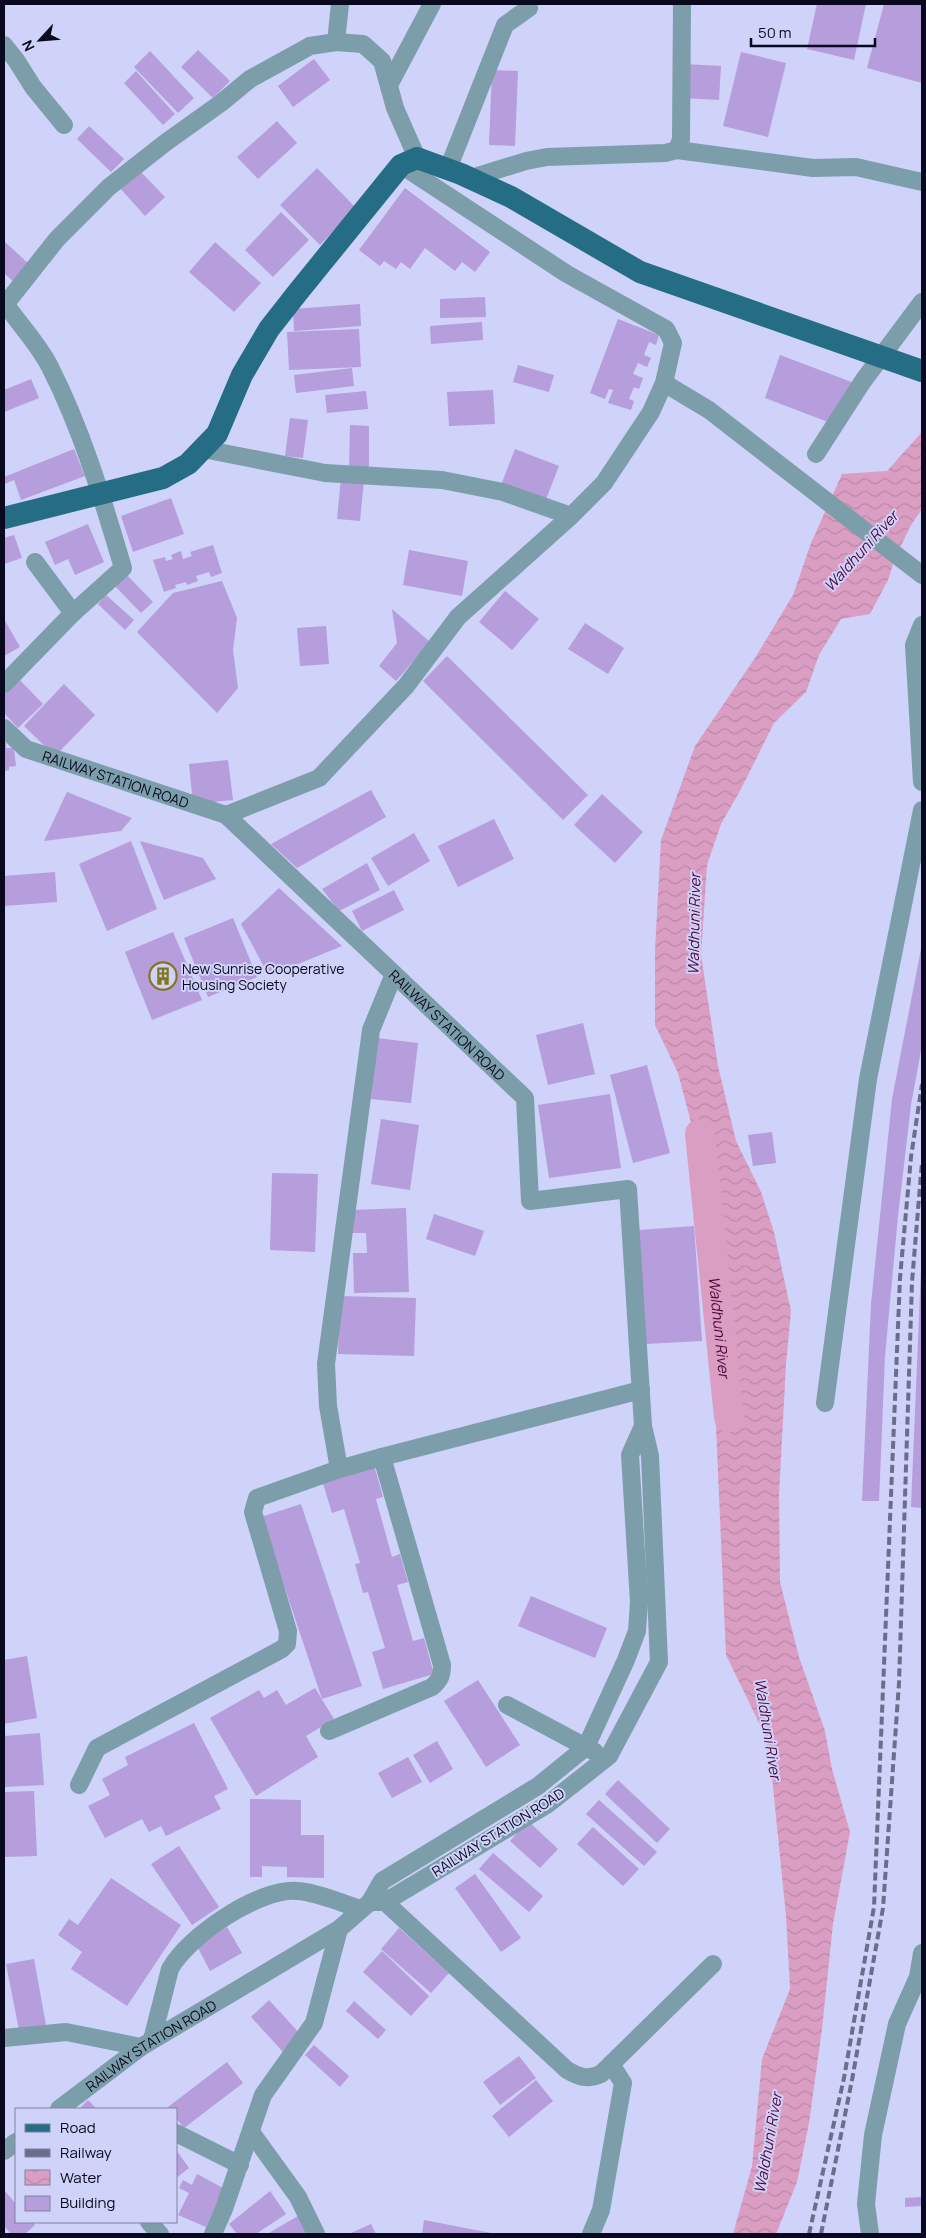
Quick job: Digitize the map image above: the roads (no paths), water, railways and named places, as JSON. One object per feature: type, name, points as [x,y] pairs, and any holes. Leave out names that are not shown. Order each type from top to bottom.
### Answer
[{"type":"main road","points":[[4,518],[163,478],[188,464],[217,434],[242,375],[270,330],[298,292],[409,162],[448,170],[511,197],[640,272],[922,371]]},
{"type":"street","points":[[336,42],[340,4]]},
{"type":"street","points":[[389,85],[432,4]]},
{"type":"street","points":[[677,150],[681,139],[682,4]]},
{"type":"street","points":[[448,170],[505,25],[530,5]]},
{"type":"street","points":[[4,684],[73,613],[122,568],[101,493],[64,396],[49,365],[5,305],[57,239],[109,187],[250,79],[310,46],[336,42],[362,44],[382,61],[409,162],[567,274],[666,329],[673,343],[664,383],[651,412],[604,483],[571,516],[458,617],[406,686],[319,778],[226,816]]},
{"type":"street","points":[[4,45],[33,87],[64,125]]},
{"type":"street","points":[[470,178],[526,161],[547,158],[665,153],[677,150],[813,168],[856,167],[922,182]]},
{"type":"street","points":[[816,454],[863,381],[922,302]]},
{"type":"street","points":[[664,383],[709,410],[922,575]]},
{"type":"street","points":[[203,448],[325,473],[442,480],[503,492],[571,516]]},
{"type":"street","points":[[35,562],[73,613]]},
{"type":"street","points":[[922,626],[914,645],[922,782]]},
{"type":"street","name":"RAILWAY STATION ROAD","points":[[4,728],[26,749],[226,816],[525,1098],[530,1201],[628,1189],[643,1426],[650,1456],[659,1662],[607,1758],[548,1804],[373,1901],[338,1929],[146,2044],[60,2108]]},
{"type":"street","points":[[825,1403],[868,1079],[922,810]]},
{"type":"street","points":[[340,1469],[328,1406],[326,1364],[371,1030],[394,974]]},
{"type":"street","points":[[78,1785],[97,1748],[282,1649],[287,1644],[288,1631],[253,1512],[257,1498],[340,1469],[382,1457],[641,1390]]},
{"type":"street","name":"RAILWAY STATION ROAD","points":[[373,1901],[382,1881],[538,1786],[586,1748],[626,1660],[637,1631],[639,1602],[630,1455],[643,1426]]},
{"type":"street","points":[[329,1731],[432,1687],[439,1682],[442,1674],[442,1665],[382,1457]]},
{"type":"street","points":[[507,1705],[607,1758]]},
{"type":"street","points":[[4,2038],[66,2032],[146,2044],[170,1969],[185,1947],[243,1906],[284,1891],[299,1891],[373,1901],[567,2070],[578,2076],[590,2079],[601,2074],[713,1964]]},
{"type":"street","points":[[213,2234],[240,2165],[264,2095],[314,2023],[338,1929]]},
{"type":"street","points":[[870,2234],[866,2204],[873,2135],[897,2024],[918,1977],[922,1953]]},
{"type":"street","points":[[591,2234],[602,2210],[623,2084],[611,2064]]},
{"type":"street","points":[[251,2132],[298,2197],[316,2234]]},
{"type":"street","points":[[178,2134],[240,2165]]},
{"type":"street","points":[[4,2151],[15,2143]]},
{"type":"street","points":[[150,2223],[160,2234]]},
{"type":"water","points":[[922,432],[922,509],[911,525],[895,558],[888,580],[870,614],[841,619],[819,655],[806,692],[774,723],[721,824],[707,865],[701,955],[718,1066],[736,1141],[761,1192],[774,1232],[791,1311],[786,1364],[779,1495],[780,1582],[799,1657],[825,1731],[832,1769],[850,1832],[833,1924],[822,2029],[809,2123],[797,2182],[776,2234],[733,2234],[752,2166],[762,2059],[790,1989],[786,1916],[771,1767],[764,1733],[726,1655],[715,1404],[726,1374],[728,1342],[725,1303],[725,1252],[678,1073],[655,1025],[655,950],[661,840],[695,746],[755,658],[793,595],[811,543],[842,474],[887,471]]},
{"type":"waterway","name":"Waldhuni River","points":[[700,1134],[729,1417]]},
{"type":"railway","points":[[809,2234],[844,2078],[874,1907],[900,1278],[911,1157],[922,1084]]},
{"type":"railway","points":[[821,2234],[852,2080],[883,1908],[899,1683],[912,1282],[922,1162]]},
{"type":"place","name":"New Sunrise Cooperative Housing Society","points":[[163,976]]}]
